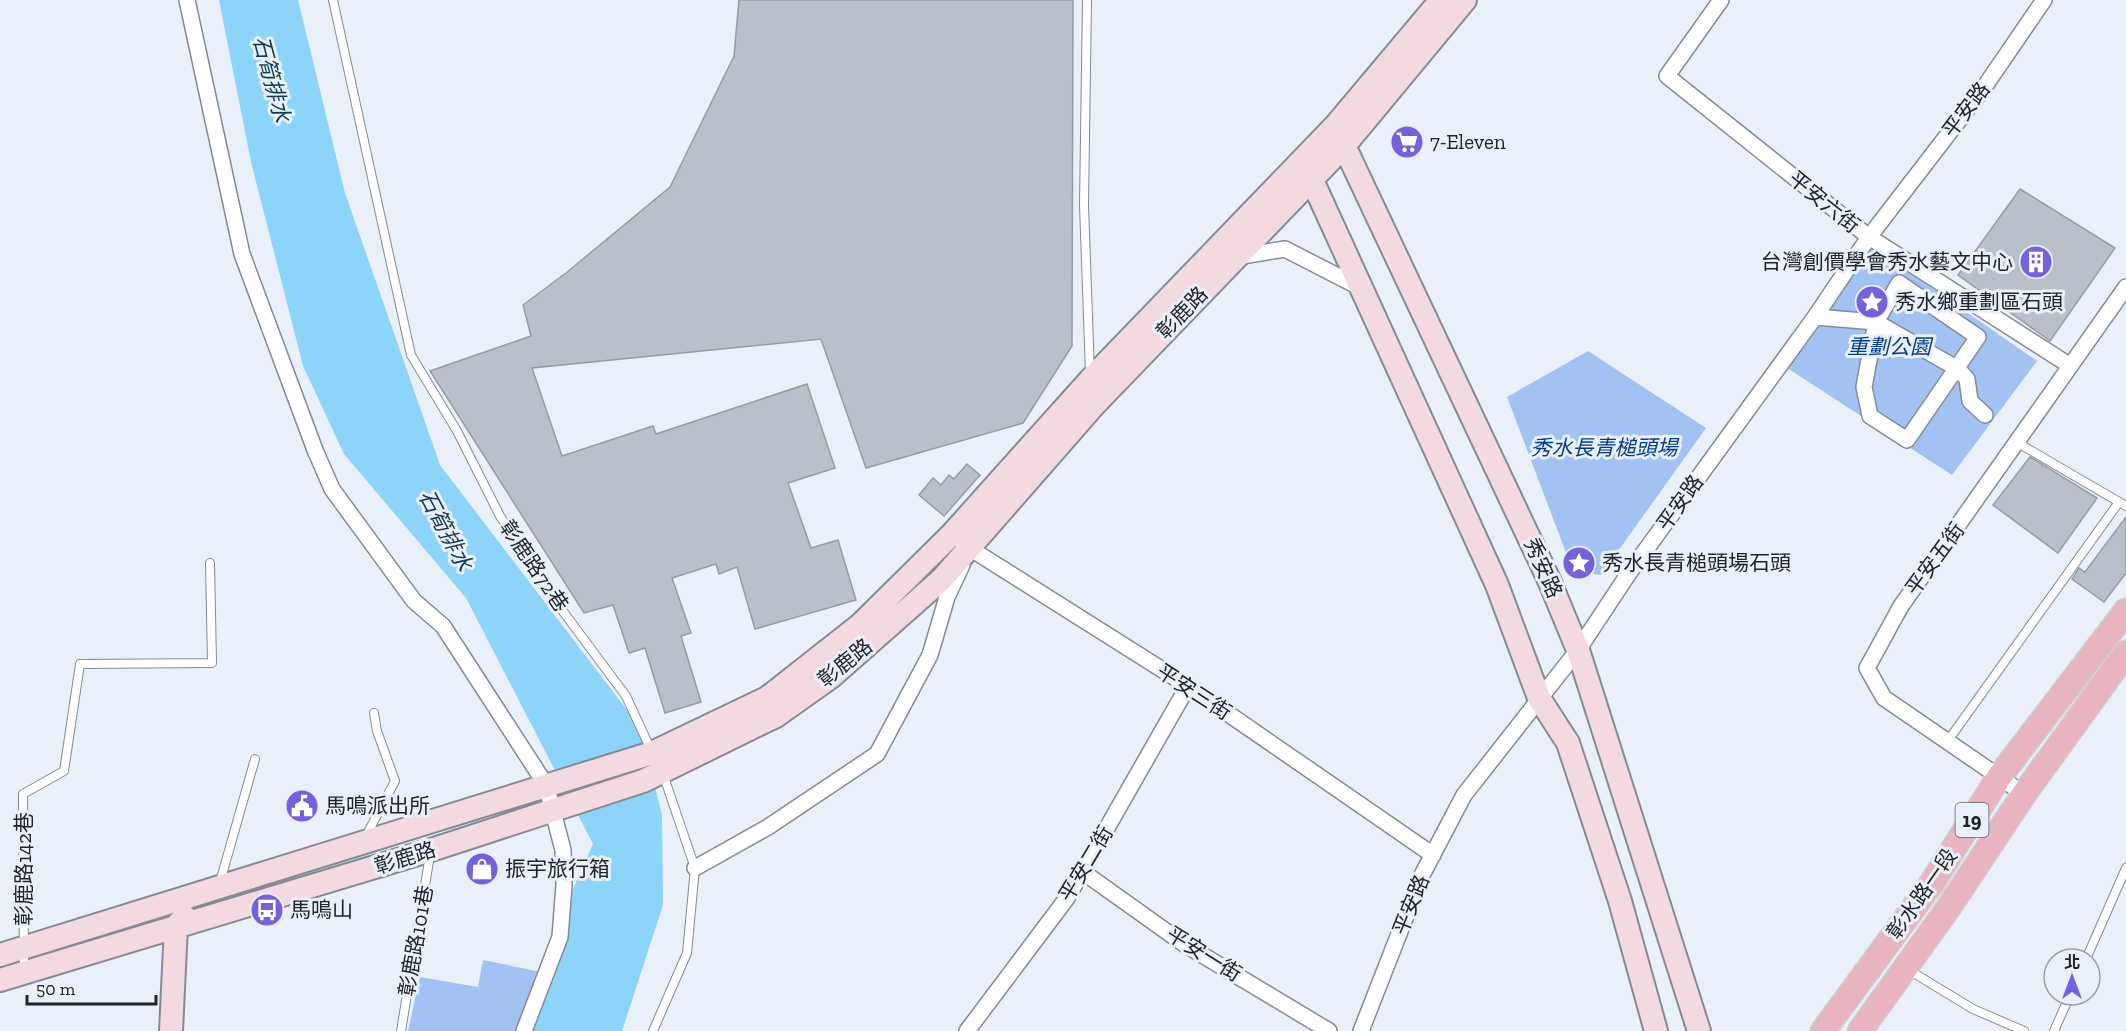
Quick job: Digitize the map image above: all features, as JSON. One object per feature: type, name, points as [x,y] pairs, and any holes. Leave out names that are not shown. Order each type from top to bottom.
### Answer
[{"type":"main road","name":"彰鹿路","points":[[1339,136],[1441,0]]},
{"type":"main road","name":"彰鹿路","points":[[0,955],[361,845],[643,755],[767,698],[860,625],[952,534],[1093,392],[1339,136],[1465,0]]},
{"type":"main road","name":"秀安路","points":[[1339,136],[1549,580],[1578,650],[1703,1028]]},
{"type":"main road","name":"彰鹿路","points":[[0,980],[431,850],[653,777],[776,716],[831,676],[942,579],[969,550],[1093,392],[1236,257],[1307,169]]},
{"type":"main road","points":[[1307,169],[1497,585],[1539,698],[1568,743],[1620,901],[1656,1031]]},
{"type":"main road","name":"彰水路一段","points":[[1823,1031],[1932,883],[1999,777],[2126,611]]},
{"type":"main road","name":"彰水路一段","points":[[1860,1031],[1906,968],[2024,794],[2126,653]]},
{"type":"main road","points":[[171,1031],[176,926],[218,887]]},
{"type":"street","points":[[187,0],[242,255],[315,450],[332,489],[414,601],[443,626],[550,783],[558,807],[564,885],[560,937],[524,1031]]},
{"type":"street","name":"平安六街","points":[[1721,0],[1667,76],[1869,237],[2069,365]]},
{"type":"street","name":"平安路","points":[[1361,1031],[1422,875],[1464,795],[1578,650],[1629,573],[1815,317],[1869,237],[1983,88],[2044,0]]},
{"type":"street","points":[[1236,257],[1285,249],[1361,288]]},
{"type":"street","points":[[1899,284],[1978,337],[1958,369],[1906,440],[1870,416],[1864,387],[1876,322],[1899,284]]},
{"type":"street","name":"平安五街","points":[[2024,794],[1884,698],[1867,668],[1901,606],[2126,287]]},
{"type":"street","points":[[1815,317],[1876,322],[1958,369],[1966,379],[1970,401],[1985,415]]},
{"type":"street","name":"平安三街","points":[[952,534],[969,550],[1188,686],[1432,855]]},
{"type":"street","points":[[695,868],[768,827],[877,754],[930,655],[947,597],[969,550]]},
{"type":"street","name":"平安二街","points":[[967,1031],[1083,872],[1188,686]]},
{"type":"street","name":"平安一街","points":[[1083,872],[1184,944],[1329,1031]]},
{"type":"lane","name":"彰鹿路72巷","points":[[333,0],[411,355],[457,431],[500,516],[554,598],[626,696],[643,755],[695,868]]},
{"type":"lane","points":[[1087,0],[1084,205],[1093,392]]},
{"type":"lane","points":[[1947,743],[2122,504],[2018,443]]},
{"type":"lane","name":"彰鹿路142巷","points":[[24,972],[23,794],[64,771],[80,664],[212,663],[210,563]]},
{"type":"lane","points":[[361,845],[395,781],[374,713]]},
{"type":"lane","points":[[218,887],[225,870],[255,759]]},
{"type":"lane","name":"彰鹿路101巷","points":[[401,1031],[431,850]]},
{"type":"lane","points":[[652,1031],[687,953],[695,868]]},
{"type":"lane","points":[[2091,947],[2126,868]]},
{"type":"lane","points":[[1906,968],[1972,1009],[2024,1031]]},
{"type":"lane","points":[[2054,1031],[2065,1007]]},
{"type":"green space","name":"重劃公園","points":[[1867,243],[2037,361],[1952,475],[1781,364]]},
{"type":"green space","name":"秀水長青槌頭場","points":[[1588,351],[1706,428],[1601,575],[1573,571],[1507,397]]},
{"type":"green space","points":[[483,960],[546,973],[527,1031],[408,1031],[420,977],[478,987]]},
{"type":"water","name":"石筍排水","points":[[219,0],[298,0],[345,193],[440,465],[640,727],[662,815],[663,905],[622,1031],[521,1031],[526,1014],[562,955],[570,896],[593,844],[466,598],[344,454],[303,366],[251,162]]},
{"type":"building","points":[[739,0],[1073,0],[1072,346],[1023,423],[866,468],[821,339],[532,368],[562,456],[653,426],[656,434],[807,384],[835,468],[788,483],[811,548],[838,540],[856,600],[755,629],[737,567],[719,574],[716,564],[672,578],[691,633],[681,636],[701,702],[665,713],[645,648],[629,653],[613,605],[584,613],[430,371],[531,336],[523,305],[566,273],[670,187],[734,56]]},
{"type":"building","name":"台灣創價學會秀水藝文中心","points":[[2020,189],[2115,248],[2050,341],[1958,275]]},
{"type":"building","points":[[2030,457],[2097,498],[2058,553],[1993,505]]},
{"type":"building","points":[[967,464],[980,475],[944,516],[919,495],[933,478],[941,485],[949,475],[954,479]]},
{"type":"building","points":[[2126,517],[2126,573],[2104,602],[2072,579],[2079,568],[2085,572]]},
{"type":"place","name":"7-Eleven","points":[[1407,142]]},
{"type":"place","name":"台灣創價學會秀水藝文中心","points":[[2036,262]]},
{"type":"place","name":"秀水鄉重劃區石頭","points":[[1872,302]]},
{"type":"place","name":"秀水長青槌頭場石頭","points":[[1579,563]]},
{"type":"place","name":"馬鳴派出所","points":[[302,806]]},
{"type":"place","name":"振宇旅行箱","points":[[482,869]]},
{"type":"place","name":"馬鳴山","points":[[267,910]]}]
